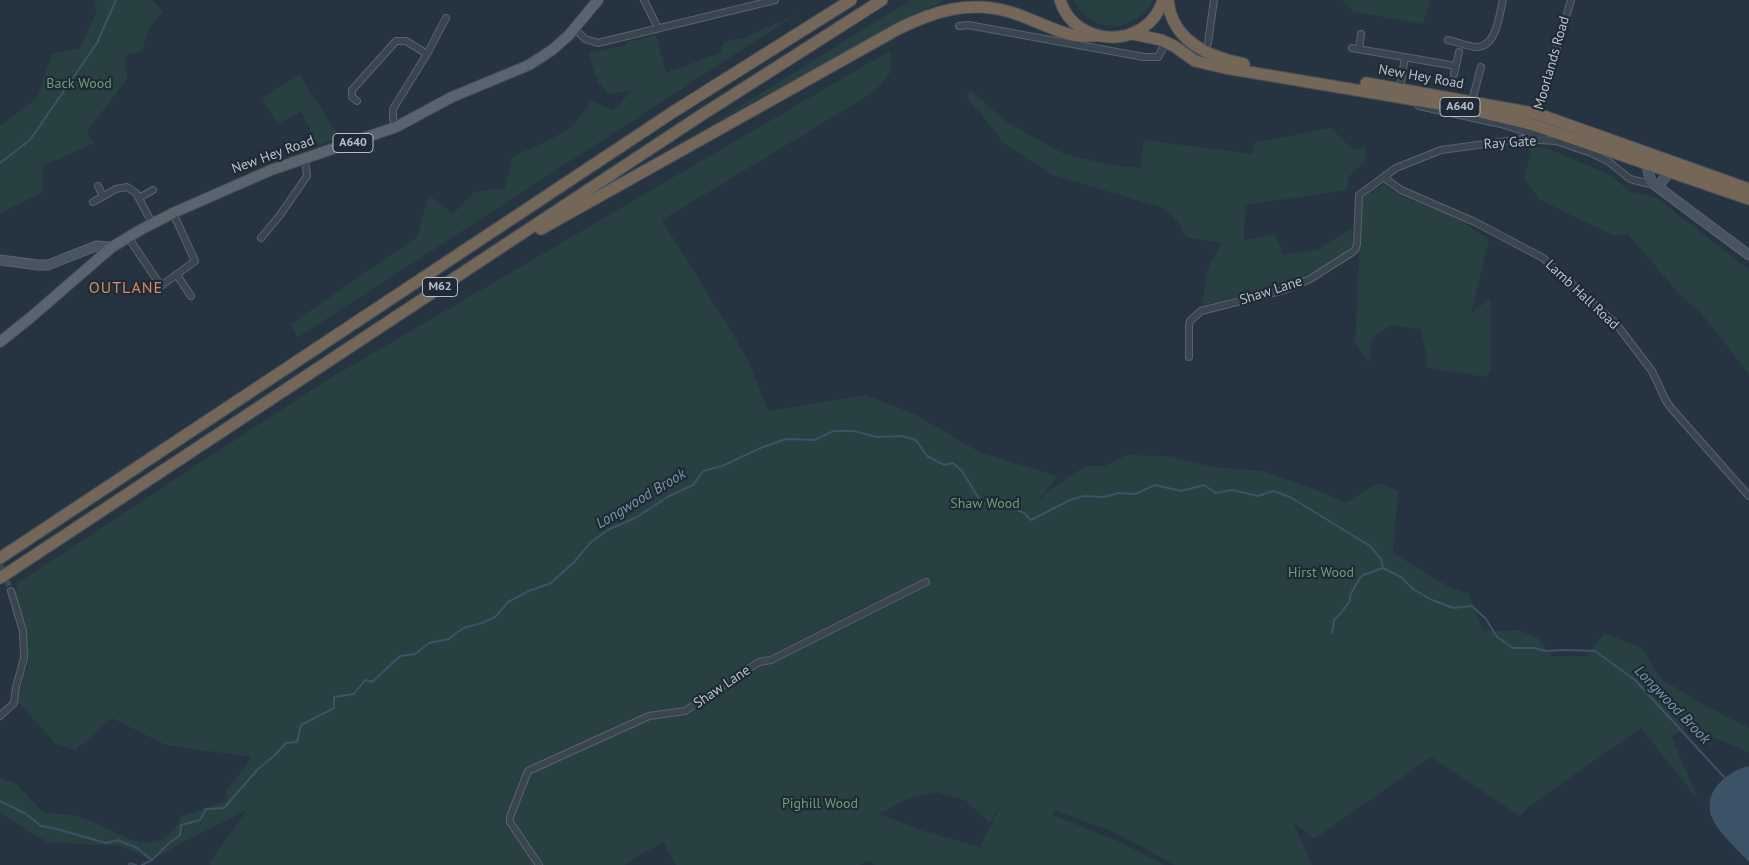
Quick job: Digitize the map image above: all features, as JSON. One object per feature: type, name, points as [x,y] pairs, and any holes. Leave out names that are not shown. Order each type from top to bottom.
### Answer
[{"type":"highway","points":[[765,53],[840,0]]},
{"type":"highway","name":"M62","points":[[0,558],[673,112],[851,0]]},
{"type":"highway","name":"M62","points":[[0,578],[700,116],[882,0]]},
{"type":"highway","name":"A640","points":[[1060,0],[1068,15],[1077,26],[1095,36],[1108,38],[1119,38],[1133,34],[1151,22],[1164,0]]},
{"type":"highway","name":"New Hey Road","points":[[1168,0],[1169,11],[1173,20],[1196,48],[1206,53],[1231,61],[1472,101],[1538,114],[1749,199]]},
{"type":"highway","points":[[457,276],[898,28],[936,12],[962,7],[991,7],[1073,36],[1095,36]]},
{"type":"highway","points":[[1166,42],[1173,20]]},
{"type":"highway","name":"New Hey Road","points":[[1133,34],[1166,42],[1195,61],[1226,68],[1463,108],[1645,157]]},
{"type":"highway","name":"New Hey Road","points":[[1674,168],[1749,189]]},
{"type":"main road","name":"New Hey Road","points":[[0,342],[112,247],[152,224],[242,182],[396,127],[452,97],[528,65],[552,50],[575,29],[598,0]]},
{"type":"street","points":[[644,0],[658,28]]},
{"type":"street","points":[[575,29],[585,39],[598,43],[775,0]]},
{"type":"street","points":[[1208,43],[1214,0]]},
{"type":"street","points":[[1448,40],[1476,47],[1485,45],[1493,37],[1503,0]]},
{"type":"street","name":"Moorlands Road","points":[[1534,126],[1571,0]]},
{"type":"street","points":[[396,127],[393,119],[393,109],[427,54],[446,18]]},
{"type":"street","points":[[959,26],[968,25],[1144,57],[1158,57],[1166,42]]},
{"type":"street","points":[[1361,34],[1355,49],[1456,66]]},
{"type":"street","points":[[357,101],[352,97],[352,90],[396,41],[406,41],[427,54]]},
{"type":"street","points":[[1454,74],[1459,52]]},
{"type":"street","points":[[1400,89],[1405,57]]},
{"type":"street","points":[[1472,101],[1481,67]]},
{"type":"street","name":"New Hey Road","points":[[1352,89],[1501,124],[1556,141]]},
{"type":"street","name":"Ray Gate","points":[[1386,176],[1396,168],[1441,150],[1522,139],[1556,141],[1591,153],[1609,162],[1630,179],[1658,186]]},
{"type":"street","points":[[1645,157],[1651,182],[1749,254]]},
{"type":"street","points":[[261,238],[307,176],[305,159]]},
{"type":"street","points":[[1658,186],[1674,168]]},
{"type":"street","name":"Shaw Lane","points":[[1189,358],[1190,321],[1201,311],[1284,290],[1329,268],[1355,250],[1359,195],[1386,176]]},
{"type":"street","name":"Lamb Hall Road","points":[[1386,176],[1387,180],[1401,190],[1475,222],[1543,258],[1568,280],[1617,325],[1652,371],[1666,401],[1672,409],[1749,496]]},
{"type":"street","points":[[98,186],[104,196]]},
{"type":"street","points":[[93,202],[116,189],[127,187],[136,193],[152,224]]},
{"type":"street","points":[[139,198],[153,190]]},
{"type":"street","points":[[128,238],[160,286],[195,261],[173,213]]},
{"type":"street","points":[[0,260],[48,265],[96,246],[112,247]]},
{"type":"street","points":[[177,275],[191,296]]},
{"type":"street","name":"Shaw Lane","points":[[539,865],[510,822],[510,817],[528,771],[649,716],[685,711],[759,662],[771,660],[926,582]]},
{"type":"street","points":[[0,716],[14,703],[16,687],[24,658],[23,631],[11,591]]},
{"type":"green space","name":"Back Wood","points":[[95,0],[151,0],[163,11],[150,27],[142,51],[125,56],[127,79],[87,131],[94,143],[43,166],[42,192],[0,213],[0,126],[37,98],[52,54],[80,48],[96,13]]},
{"type":"green space","points":[[911,0],[947,0],[917,13],[705,128]]},
{"type":"green space","points":[[1074,0],[1153,0],[1139,17],[1121,25],[1111,26],[1092,20],[1082,12]]},
{"type":"green space","points":[[1342,0],[1430,0],[1423,24],[1354,12]]},
{"type":"green space","points":[[797,14],[297,338],[291,324],[417,237],[429,195],[453,214],[474,192],[505,188],[512,157],[550,140],[575,124],[592,100],[613,111],[631,91],[608,94],[598,82],[589,53],[626,45],[627,42],[656,35],[666,73],[720,53],[724,42],[746,37]]},
{"type":"green space","points":[[891,50],[890,73],[874,92],[662,220],[746,356],[768,411],[866,395],[916,415],[981,453],[1058,476],[1039,499],[1042,499],[1044,494],[1085,466],[1105,466],[1127,455],[1165,456],[1213,467],[1262,471],[1322,492],[1345,503],[1379,483],[1398,491],[1393,553],[1449,587],[1469,594],[1483,631],[1519,630],[1539,639],[1552,656],[1586,656],[1604,633],[1642,648],[1660,678],[1697,701],[1749,728],[1749,753],[1689,726],[1671,736],[1699,801],[1641,728],[1531,805],[1520,816],[1431,757],[1314,839],[1293,822],[1312,865],[1175,865],[1116,833],[1054,810],[1053,815],[1122,843],[1164,865],[875,865],[869,861],[859,865],[676,865],[663,842],[624,865],[211,865],[211,860],[247,810],[152,860],[121,846],[47,842],[0,813],[0,778],[15,783],[44,813],[81,817],[127,838],[151,843],[162,839],[172,831],[182,816],[227,801],[226,790],[245,768],[251,757],[166,745],[112,718],[76,750],[56,744],[17,701],[29,659],[13,594],[18,591],[16,584],[322,383]],"holes":[[[936,792],[965,800],[990,823],[1007,793],[980,847],[923,831],[880,814],[906,799]]]},
{"type":"green space","points":[[299,75],[340,138],[318,145],[301,112],[277,124],[262,98]]},
{"type":"green space","points":[[970,90],[1008,123],[1064,154],[1110,165],[1140,168],[1144,140],[1252,154],[1254,143],[1331,128],[1354,151],[1365,146],[1365,161],[1349,176],[1347,190],[1245,205],[1244,240],[1275,234],[1283,255],[1317,250],[1352,228],[1352,249],[1329,265],[1280,285],[1202,306],[1207,270],[1222,243],[1186,237],[1173,216],[1165,209],[1053,175],[1004,143],[967,97]]},
{"type":"green space","points":[[1527,146],[1546,148],[1611,175],[1629,191],[1657,198],[1749,270],[1749,374],[1701,313],[1681,296],[1627,233],[1615,236],[1540,200],[1524,179],[1531,152]]},
{"type":"green space","points":[[1384,184],[1398,195],[1457,218],[1489,240],[1471,313],[1490,299],[1491,371],[1486,377],[1425,367],[1427,355],[1420,329],[1389,325],[1372,339],[1369,362],[1355,344],[1362,198]]},
{"type":"water","points":[[1749,766],[1749,862],[1713,820],[1710,801],[1713,793],[1724,778]]},
{"type":"waterway","points":[[0,163],[30,140],[97,43],[116,0]]},
{"type":"waterway","name":"Longwood Brook","points":[[0,801],[26,814],[41,826],[106,843],[118,840],[137,848],[152,860],[180,835],[181,825],[200,820],[206,809],[224,808],[258,769],[286,743],[297,742],[301,725],[334,708],[334,697],[354,694],[365,680],[372,682],[400,656],[415,654],[429,643],[449,639],[463,628],[495,617],[508,602],[529,591],[551,583],[574,562],[591,542],[608,530],[637,517],[669,496],[693,485],[703,471],[722,466],[763,447],[786,439],[814,440],[834,431],[854,431],[877,437],[902,436],[916,440],[927,456],[944,465],[953,463],[962,471],[981,502],[998,508],[1013,508],[1024,513],[1031,520],[1070,500],[1084,496],[1104,497],[1118,493],[1135,494],[1155,485],[1181,491],[1204,485],[1216,493],[1232,490],[1258,496],[1273,491],[1290,497],[1370,546],[1381,559],[1383,568],[1401,577],[1413,589],[1432,600],[1453,608],[1472,606],[1486,619],[1497,637],[1513,648],[1535,648],[1545,651],[1595,651],[1635,680],[1724,777]]},
{"type":"waterway","points":[[1332,633],[1334,620],[1350,601],[1350,595],[1360,578],[1363,575],[1383,568]]},
{"type":"waterway","points":[[142,865],[152,860]]},
{"type":"waterway","points":[[129,865],[130,863],[136,865]]},
{"type":"tunnel","points":[[0,564],[11,591]]},
{"type":"district","name":"OUTLANE","points":[[126,288]]},
{"type":"park label","name":"Shaw Wood","points":[[985,504]]},
{"type":"park label","name":"Hirst Wood","points":[[1321,573]]},
{"type":"park label","name":"Pighill Wood","points":[[820,804]]}]
